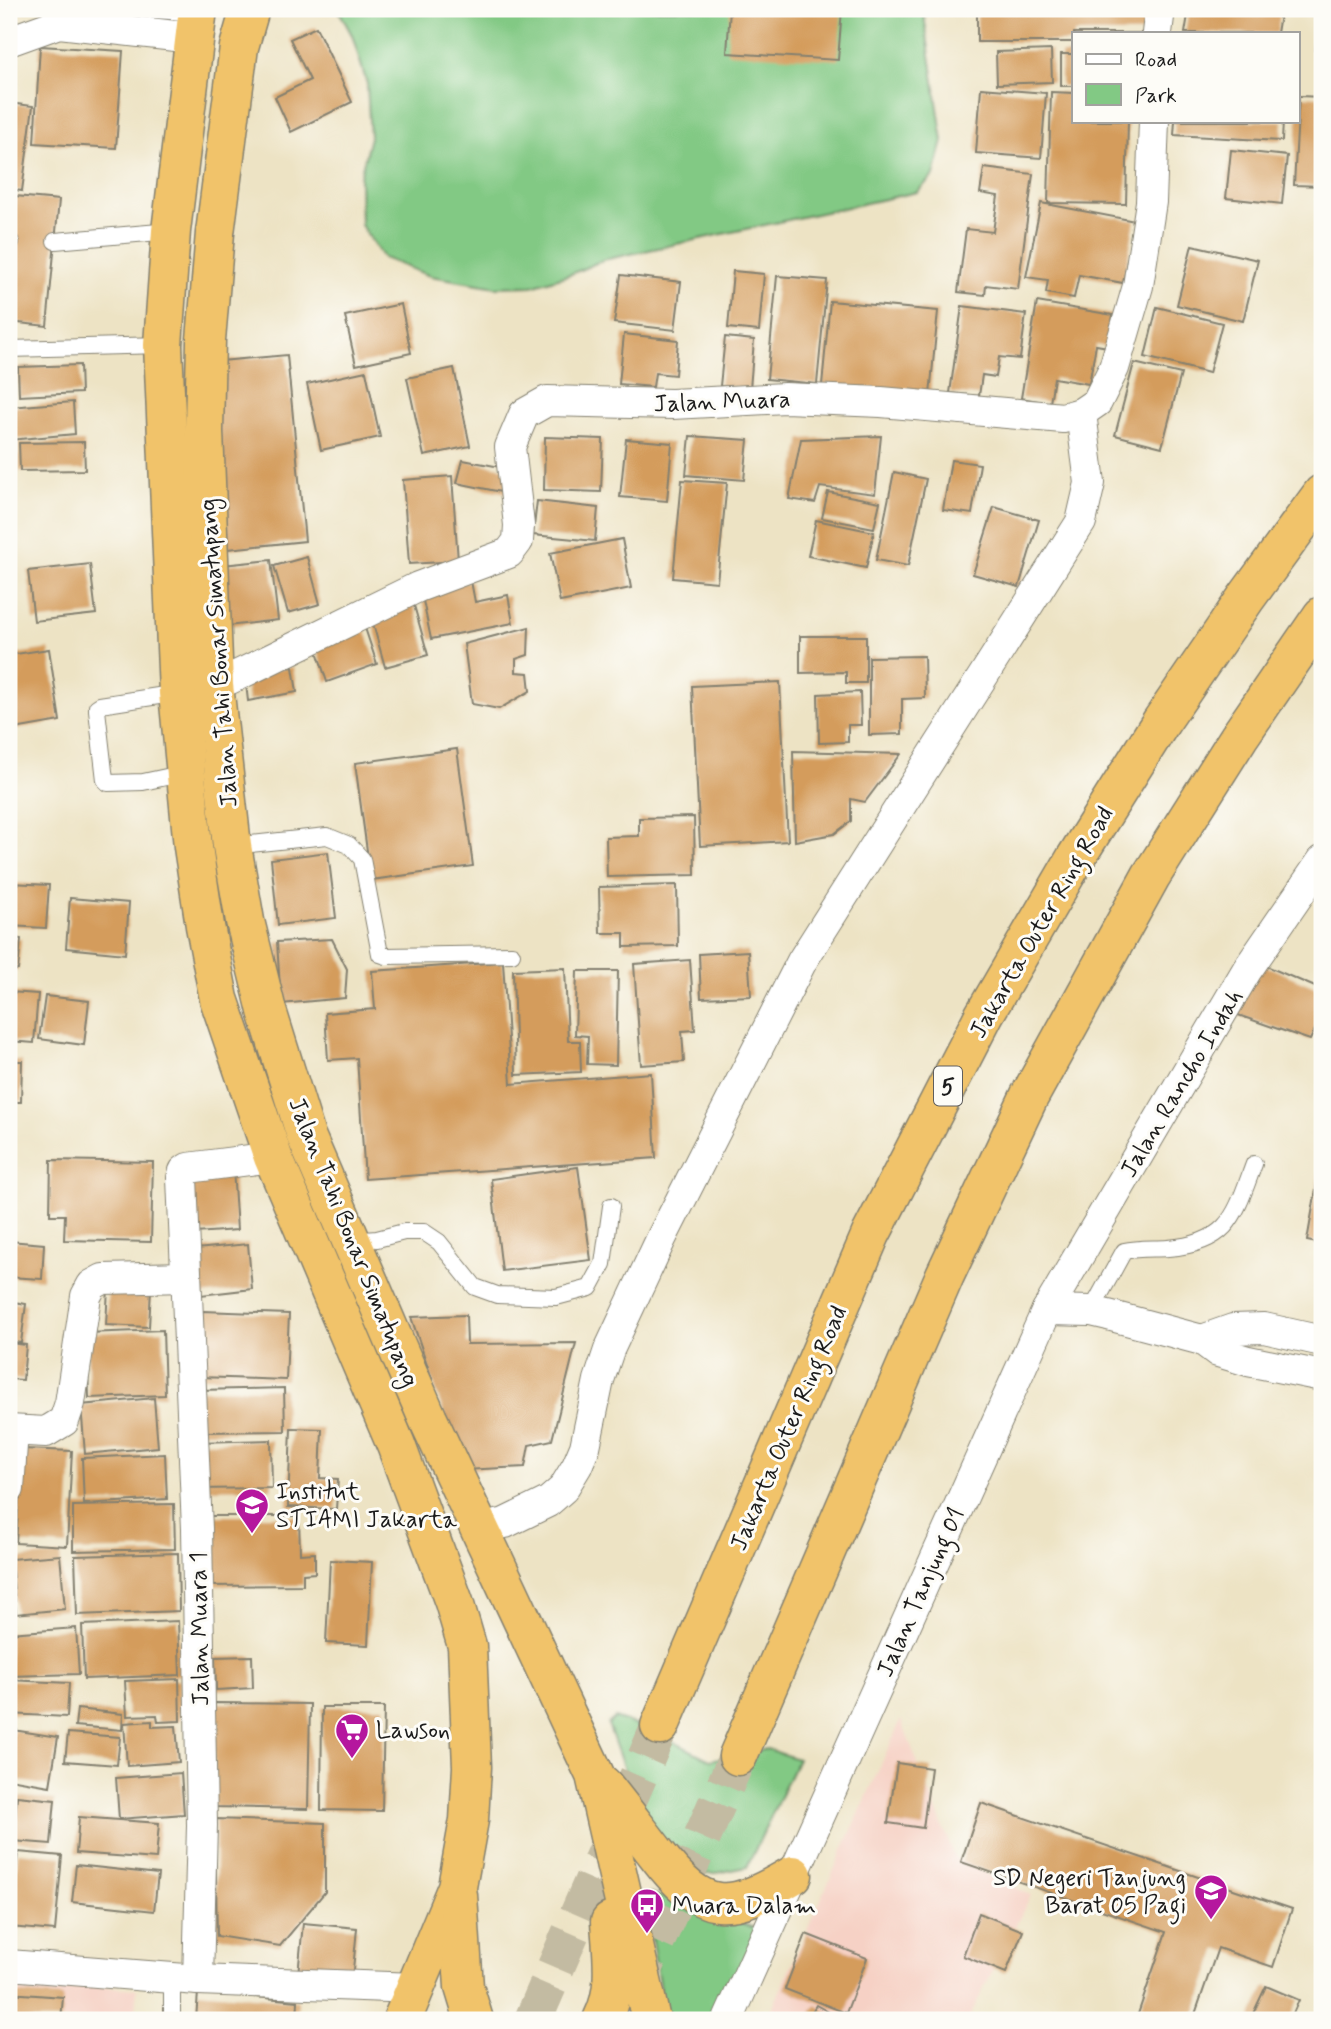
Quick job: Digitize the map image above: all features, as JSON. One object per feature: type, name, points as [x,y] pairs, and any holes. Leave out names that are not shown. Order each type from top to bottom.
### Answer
[{"type":"highway","name":"Jalan Tahi Bonar Simatupang","points":[[250,9],[239,47],[215,233],[206,340],[204,431],[214,685],[232,846],[245,922],[267,1012],[306,1136],[428,1419],[598,1785],[651,2020]]},
{"type":"highway","name":"Jalan Tahi Bonar Simatupang","points":[[196,20],[171,231],[163,345],[178,693],[193,847],[219,999],[273,1157],[396,1446],[454,1602],[467,1646],[472,1767],[469,1820],[457,1887],[410,2004]]},
{"type":"highway","name":"Jakarta Outer Ring Road","points":[[660,1726],[871,1234],[984,1015],[1075,859],[1161,722],[1322,494]]},
{"type":"highway","points":[[738,1756],[945,1275],[1029,1097],[1151,876],[1239,737],[1322,616]]},
{"type":"highway","points":[[467,1646],[524,1623]]},
{"type":"highway","points":[[598,1785],[673,1876],[700,1897],[723,1902],[746,1899],[793,1875]]},
{"type":"highway","points":[[598,1785],[613,1971],[611,2000],[602,2020]]},
{"type":"highway","points":[[457,1887],[464,1987],[474,2020]]},
{"type":"street","points":[[1157,32],[1160,9]]},
{"type":"street","points":[[9,40],[60,23],[196,20]]},
{"type":"street","points":[[479,1529],[505,1523],[548,1502],[563,1489],[577,1466],[585,1447],[598,1380],[610,1350],[662,1237],[802,961],[1081,522],[1090,483],[1081,413],[1097,402],[1114,368],[1138,286],[1151,202],[1154,122]]},
{"type":"street","name":"Jalan Muara","points":[[214,685],[418,587],[509,553],[517,541],[519,525],[510,447],[524,414],[548,401],[672,404],[785,398],[881,402],[1063,418],[1081,413]]},
{"type":"street","name":"Jalan Rancho Indah","points":[[1047,1310],[1247,970],[1314,889],[1322,861]]},
{"type":"street","name":"Jalan Muara 1","points":[[185,1979],[202,1825],[197,1529],[182,1178],[188,1168],[273,1157]]},
{"type":"street","points":[[9,1489],[11,1430],[46,1432],[64,1421],[70,1403],[86,1296],[92,1285],[103,1279],[186,1277]]},
{"type":"street","points":[[1047,1310],[1091,1311],[1202,1340],[1219,1352],[1322,1376]]},
{"type":"street","name":"Jalan Tanjung 01","points":[[729,2020],[1047,1310]]},
{"type":"street","points":[[1202,1340],[1233,1329],[1264,1328],[1322,1341]]},
{"type":"street","points":[[9,1965],[185,1979],[410,2004]]},
{"type":"lane","points":[[143,9],[196,20]]},
{"type":"lane","points":[[55,241],[171,231]]},
{"type":"lane","points":[[9,349],[163,345]]},
{"type":"lane","points":[[178,693],[100,705],[97,710],[105,779],[108,783],[143,782],[186,773]]},
{"type":"lane","points":[[232,846],[327,836],[349,845],[362,859],[378,950],[383,955],[512,954]]},
{"type":"lane","points":[[1091,1311],[1124,1251],[1172,1248],[1210,1240],[1233,1218],[1254,1164]]},
{"type":"lane","points":[[350,1241],[424,1232],[439,1242],[475,1287],[497,1295],[556,1297],[590,1288],[603,1264],[611,1206]]},
{"type":"lane","points":[[172,2020],[185,1979]]},
{"type":"shaded area","points":[[901,1720],[955,1858],[1031,1895],[968,2020],[767,2020]]},
{"type":"shaded area","points":[[9,1980],[137,1989],[134,2020],[9,2020]]},
{"type":"green space","points":[[338,9],[923,9],[943,141],[934,175],[917,192],[603,260],[571,274],[532,286],[496,287],[430,276],[383,258],[361,225],[360,177],[370,137],[367,84],[352,35]]},
{"type":"green space","points":[[615,1718],[650,1730],[710,1760],[767,1749],[798,1759],[747,1867],[717,1873],[700,1873],[666,1846],[651,1830],[628,1781],[608,1724]]},
{"type":"green space","points":[[651,1893],[761,1930],[712,2020],[665,2020],[648,1918]]},
{"type":"building","points":[[730,9],[842,9],[838,60],[727,53]]},
{"type":"building","points":[[1144,9],[1144,32],[1072,32],[1072,42],[977,42],[977,12]]},
{"type":"building","points":[[1189,9],[1281,9],[1277,32],[1185,32]]},
{"type":"building","points":[[1318,9],[1322,9],[1322,60],[1315,59]]},
{"type":"building","points":[[316,27],[352,102],[291,132],[275,97],[310,80],[290,39]]},
{"type":"building","points":[[40,46],[123,51],[116,148],[34,143]]},
{"type":"building","points":[[1051,50],[1052,82],[997,84],[996,52]]},
{"type":"building","points":[[1061,54],[1072,54],[1072,86],[1061,86]]},
{"type":"building","points":[[981,88],[1046,93],[1041,158],[976,153]]},
{"type":"building","points":[[1051,92],[1072,93],[1072,122],[1128,122],[1126,204],[1048,203]]},
{"type":"building","points":[[1300,96],[1322,97],[1322,186],[1294,185]]},
{"type":"building","points":[[9,103],[33,106],[22,191],[9,189]]},
{"type":"building","points":[[1175,122],[1283,122],[1282,141],[1174,135]]},
{"type":"building","points":[[1231,150],[1287,156],[1282,204],[1226,198]]},
{"type":"building","points":[[984,168],[1033,174],[1018,289],[986,285],[985,295],[958,292],[966,229],[993,232],[998,196],[980,193]]},
{"type":"building","points":[[15,196],[59,200],[47,326],[9,322],[9,264]]},
{"type":"building","points":[[1041,203],[1135,221],[1123,283],[1079,275],[1074,298],[1046,293],[1048,280],[1026,277]]},
{"type":"building","points":[[1192,245],[1258,260],[1243,321],[1177,305]]},
{"type":"building","points":[[733,271],[764,274],[759,331],[728,328]]},
{"type":"building","points":[[621,275],[681,282],[675,330],[614,323]]},
{"type":"building","points":[[777,276],[827,280],[817,384],[767,379]]},
{"type":"building","points":[[830,301],[938,311],[930,395],[822,385]]},
{"type":"building","points":[[1037,302],[1113,315],[1108,347],[1096,345],[1089,384],[1054,378],[1050,403],[1021,398]]},
{"type":"building","points":[[401,304],[411,353],[356,365],[345,316]]},
{"type":"building","points":[[962,306],[1026,314],[1020,359],[999,357],[996,377],[982,375],[979,396],[950,393]]},
{"type":"building","points":[[1157,307],[1222,323],[1209,373],[1145,357]]},
{"type":"building","points":[[624,334],[678,340],[675,375],[655,373],[653,387],[619,384]]},
{"type":"building","points":[[725,337],[754,340],[750,389],[720,386]]},
{"type":"building","points":[[287,355],[305,541],[228,549],[210,362]]},
{"type":"building","points":[[1134,363],[1181,374],[1162,447],[1115,435]]},
{"type":"building","points":[[80,365],[81,393],[19,396],[18,367]]},
{"type":"building","points":[[454,368],[470,446],[424,456],[407,378]]},
{"type":"building","points":[[366,371],[380,437],[321,450],[307,384]]},
{"type":"building","points":[[73,402],[75,434],[9,440],[9,407]]},
{"type":"building","points":[[690,436],[748,440],[744,480],[686,475]]},
{"type":"building","points":[[881,436],[875,494],[820,487],[815,503],[789,499],[801,439]]},
{"type":"building","points":[[545,437],[603,439],[601,492],[544,490]]},
{"type":"building","points":[[626,439],[672,443],[667,501],[620,497]]},
{"type":"building","points":[[84,442],[85,470],[20,471],[19,443]]},
{"type":"building","points":[[463,460],[511,469],[506,493],[457,483]]},
{"type":"building","points":[[951,460],[980,464],[972,514],[943,510]]},
{"type":"building","points":[[894,472],[926,479],[908,566],[876,560]]},
{"type":"building","points":[[452,476],[458,561],[409,564],[403,480]]},
{"type":"building","points":[[682,480],[727,483],[717,582],[673,578]]},
{"type":"building","points":[[828,492],[880,502],[874,528],[822,518]]},
{"type":"building","points":[[537,501],[598,508],[595,541],[533,535]]},
{"type":"building","points":[[994,507],[1039,520],[1019,587],[973,574]]},
{"type":"building","points":[[816,520],[874,532],[866,568],[808,556]]},
{"type":"building","points":[[622,539],[631,588],[560,602],[550,553]]},
{"type":"building","points":[[307,557],[320,604],[288,613],[274,566]]},
{"type":"building","points":[[271,560],[278,620],[219,627],[213,566]]},
{"type":"building","points":[[90,564],[96,614],[34,621],[28,571]]},
{"type":"building","points":[[471,581],[475,602],[508,595],[513,623],[431,639],[421,591]]},
{"type":"building","points":[[413,602],[428,655],[385,667],[370,613]]},
{"type":"building","points":[[529,627],[528,655],[516,659],[516,672],[528,673],[530,691],[499,709],[472,704],[464,644]]},
{"type":"building","points":[[365,628],[377,664],[327,682],[315,645]]},
{"type":"building","points":[[800,636],[866,636],[866,683],[846,683],[846,672],[800,673]]},
{"type":"building","points":[[49,649],[60,721],[9,730],[9,655]]},
{"type":"building","points":[[924,656],[925,698],[902,699],[902,734],[869,735],[869,657]]},
{"type":"building","points":[[293,667],[297,692],[248,701],[245,675]]},
{"type":"building","points":[[780,682],[788,841],[700,846],[692,686]]},
{"type":"building","points":[[860,692],[861,725],[848,725],[848,742],[819,743],[818,694]]},
{"type":"building","points":[[457,749],[473,866],[371,880],[355,763]]},
{"type":"building","points":[[793,751],[901,754],[865,802],[851,799],[851,821],[834,834],[795,841]]},
{"type":"building","points":[[694,817],[695,875],[607,877],[606,837],[639,836],[639,818]]},
{"type":"building","points":[[328,852],[336,918],[278,925],[271,859]]},
{"type":"building","points":[[11,883],[49,885],[46,928],[9,926]]},
{"type":"building","points":[[677,885],[678,946],[624,947],[624,933],[600,933],[599,887]]},
{"type":"building","points":[[70,898],[129,903],[125,954],[66,948]]},
{"type":"building","points":[[9,937],[21,939],[18,970],[9,970]]},
{"type":"building","points":[[332,939],[347,969],[345,998],[281,1004],[277,942]]},
{"type":"building","points":[[748,951],[751,996],[701,998],[699,954]]},
{"type":"building","points":[[690,960],[695,1030],[682,1031],[684,1062],[641,1065],[634,964]]},
{"type":"building","points":[[503,962],[511,1084],[651,1073],[656,1158],[365,1179],[357,1058],[328,1060],[325,1013],[375,1009],[372,971]]},
{"type":"building","points":[[1257,962],[1322,990],[1322,1015],[1310,1040],[1235,1014]]},
{"type":"building","points":[[565,968],[568,1041],[580,1041],[581,1072],[516,1075],[513,970]]},
{"type":"building","points":[[577,971],[618,971],[616,1065],[587,1064],[588,1036],[575,1035]]},
{"type":"building","points":[[9,992],[38,994],[34,1043],[9,1041]]},
{"type":"building","points":[[45,996],[89,1001],[84,1045],[39,1039]]},
{"type":"building","points":[[9,1061],[22,1061],[21,1102],[9,1102]]},
{"type":"building","points":[[51,1160],[153,1162],[151,1242],[64,1240],[65,1215],[50,1215]]},
{"type":"building","points":[[1322,1161],[1322,1244],[1307,1241]]},
{"type":"building","points":[[578,1167],[591,1260],[502,1271],[491,1179]]},
{"type":"building","points":[[233,1169],[237,1230],[195,1233],[190,1172]]},
{"type":"building","points":[[9,1241],[44,1244],[42,1279],[9,1277]]},
{"type":"building","points":[[248,1244],[252,1289],[201,1295],[196,1249]]},
{"type":"building","points":[[108,1288],[151,1289],[149,1327],[106,1325]]},
{"type":"building","points":[[9,1301],[26,1304],[21,1343],[9,1341]]},
{"type":"building","points":[[202,1311],[289,1314],[286,1380],[200,1377]]},
{"type":"building","points":[[466,1315],[467,1344],[576,1343],[552,1440],[529,1445],[525,1467],[463,1470],[411,1317]]},
{"type":"building","points":[[163,1330],[165,1395],[89,1398],[87,1333]]},
{"type":"building","points":[[9,1343],[26,1345],[23,1380],[9,1379]]},
{"type":"building","points":[[284,1388],[285,1431],[199,1432],[198,1390]]},
{"type":"building","points":[[154,1398],[158,1447],[85,1454],[81,1405]]},
{"type":"building","points":[[291,1428],[322,1429],[320,1478],[338,1479],[336,1509],[288,1507]]},
{"type":"building","points":[[271,1440],[272,1488],[198,1489],[197,1442]]},
{"type":"building","points":[[22,1449],[72,1451],[67,1546],[16,1543]]},
{"type":"building","points":[[165,1454],[167,1499],[84,1504],[82,1458]]},
{"type":"building","points":[[174,1504],[175,1549],[73,1551],[73,1506]]},
{"type":"building","name":"Institut STIAMI Jakarta","points":[[204,1516],[299,1516],[300,1554],[315,1553],[315,1573],[303,1574],[303,1585],[204,1586]]},
{"type":"building","points":[[178,1553],[179,1611],[77,1615],[75,1556]]},
{"type":"building","points":[[60,1555],[65,1609],[16,1614],[11,1559]]},
{"type":"building","points":[[330,1560],[372,1562],[368,1645],[326,1643]]},
{"type":"building","points":[[178,1621],[180,1675],[84,1679],[82,1625]]},
{"type":"building","points":[[76,1628],[79,1674],[9,1676],[9,1633]]},
{"type":"building","points":[[252,1656],[253,1688],[216,1690],[215,1657]]},
{"type":"building","points":[[179,1679],[180,1721],[158,1722],[157,1715],[127,1716],[125,1681]]},
{"type":"building","points":[[9,1680],[69,1683],[67,1717],[9,1714]]},
{"type":"building","points":[[215,1703],[310,1704],[308,1809],[214,1807]]},
{"type":"building","points":[[322,1707],[384,1707],[382,1811],[321,1810]]},
{"type":"building","points":[[77,1709],[123,1714],[122,1730],[75,1726]]},
{"type":"building","points":[[152,1721],[152,1727],[176,1726],[179,1762],[127,1766],[124,1723]]},
{"type":"building","points":[[13,1730],[58,1737],[50,1786],[9,1779]]},
{"type":"building","points":[[68,1733],[120,1737],[117,1765],[65,1761]]},
{"type":"building","points":[[897,1763],[931,1768],[923,1828],[888,1823]]},
{"type":"building","points":[[181,1773],[184,1814],[119,1819],[116,1778]]},
{"type":"building","points":[[17,1796],[55,1800],[51,1844],[13,1841]]},
{"type":"building","name":"SD Negeri Tanjung Barat 05 Pagi","points":[[981,1803],[1292,1909],[1273,1967],[1218,1948],[1193,2020],[1136,2020],[1166,1932],[961,1862]]},
{"type":"building","points":[[79,1817],[159,1823],[156,1859],[76,1853]]},
{"type":"building","points":[[215,1819],[325,1823],[325,1892],[280,1946],[217,1936]]},
{"type":"building","points":[[18,1852],[62,1856],[55,1931],[10,1927]]},
{"type":"building","points":[[76,1865],[158,1874],[154,1911],[72,1902]]},
{"type":"building","points":[[979,1913],[1023,1931],[1006,1973],[963,1956]]},
{"type":"building","points":[[303,1923],[357,1928],[352,1980],[298,1975]]},
{"type":"building","points":[[806,1934],[867,1958],[846,2013],[785,1989]]},
{"type":"building","points":[[1266,1986],[1299,2000],[1290,2020],[1250,2020]]},
{"type":"building","points":[[198,1992],[298,2001],[297,2020],[196,2020]]},
{"type":"building","points":[[9,1993],[63,1997],[61,2020],[9,2020]]},
{"type":"building","points":[[816,2005],[843,2020],[807,2020]]},
{"type":"tunnel","points":[[533,2020],[660,1726]]},
{"type":"tunnel","points":[[633,1994],[738,1756]]},
{"type":"place","name":"Institut STIAMI Jakarta","points":[[252,1535]]},
{"type":"place","name":"Lawson","points":[[352,1760]]},
{"type":"place","name":"SD Negeri Tanjung Barat 05 Pagi","points":[[1211,1921]]},
{"type":"place","name":"Muara Dalam","points":[[647,1935]]}]
